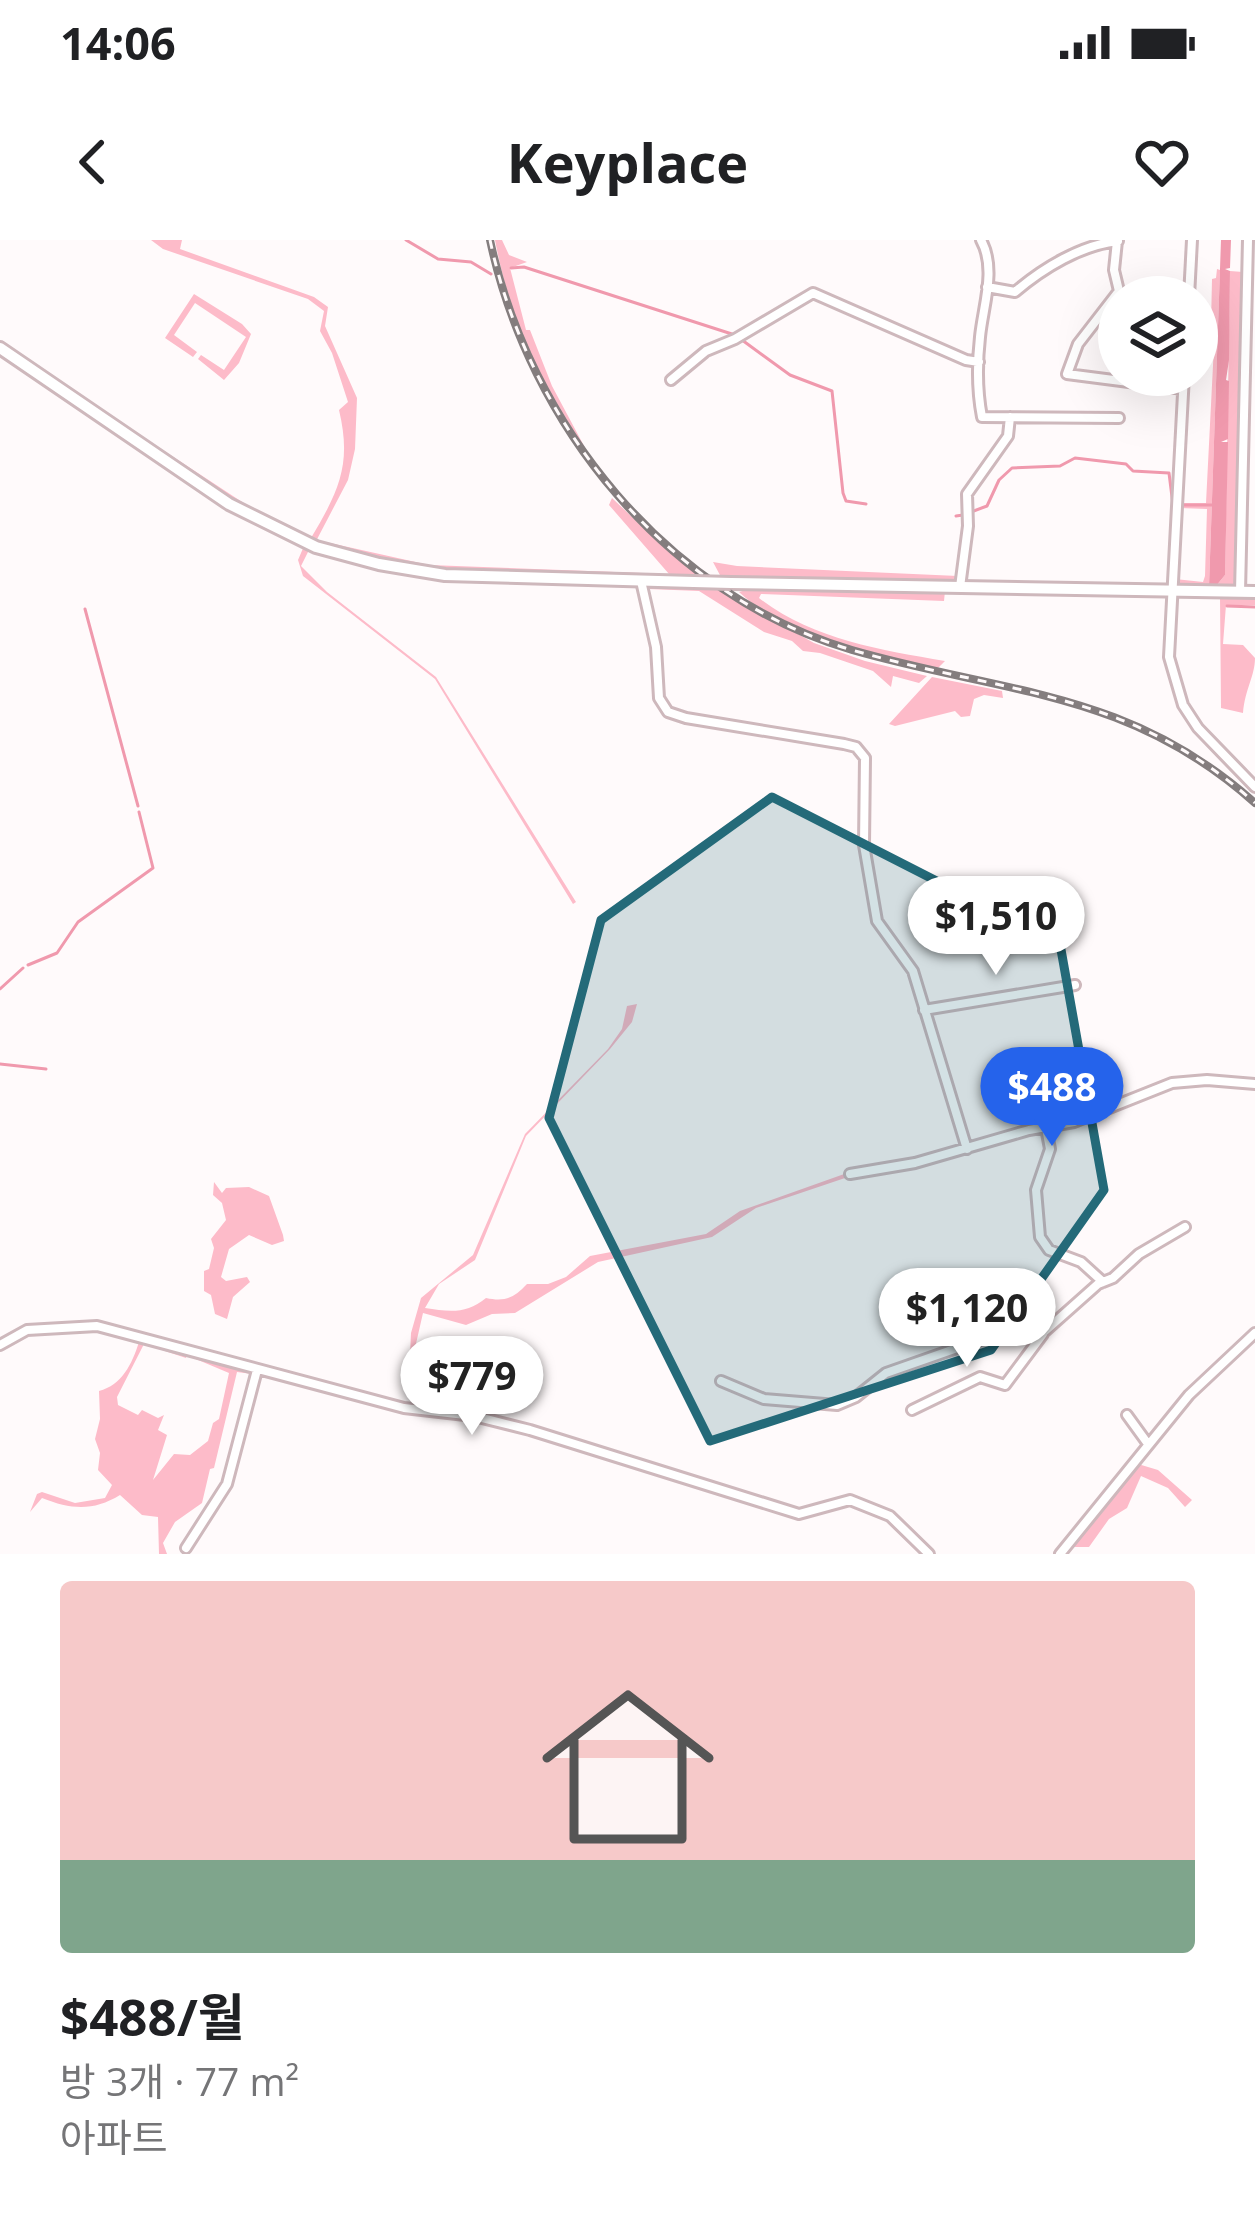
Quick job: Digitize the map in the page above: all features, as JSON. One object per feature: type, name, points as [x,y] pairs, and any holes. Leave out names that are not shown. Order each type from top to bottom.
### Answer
[{"type":"main road","points":[[0,348],[229,504],[316,548],[380,564],[445,574],[694,583],[1255,592]]},
{"type":"street","points":[[981,240],[987,252],[979,362],[982,417],[1119,418]]},
{"type":"street","points":[[987,287],[1015,292],[1036,273],[1090,244],[1118,240],[1115,276]]},
{"type":"street","points":[[1190,276],[1192,240]]},
{"type":"street","points":[[1240,592],[1248,240]]},
{"type":"street","points":[[671,380],[706,351],[736,339],[813,293],[966,361],[979,362]]},
{"type":"street","points":[[1098,318],[1078,344],[1067,374],[1098,378]]},
{"type":"street","points":[[1183,396],[1169,657],[1183,705],[1205,738],[1255,787]]},
{"type":"street","points":[[960,587],[967,494],[1008,436],[1010,417]]},
{"type":"street","points":[[641,581],[656,647],[659,698],[668,712],[844,744],[856,747],[865,758],[864,845],[877,921],[909,963],[967,1149]]},
{"type":"street","points":[[924,1010],[1075,985]]},
{"type":"street","points":[[850,1174],[915,1163],[1074,1122],[1172,1083],[1255,1084]]},
{"type":"street","points":[[1046,1128],[1050,1149],[1036,1190],[1040,1237],[1049,1250],[1081,1262],[1103,1282]]},
{"type":"street","points":[[912,1409],[980,1377],[1005,1384],[1044,1332],[1139,1254],[1185,1227]]},
{"type":"street","points":[[0,1346],[27,1330],[86,1324],[404,1408],[474,1416],[530,1430],[799,1514],[850,1500],[890,1516],[929,1554]]},
{"type":"street","points":[[721,1381],[764,1399],[837,1405],[856,1397],[886,1373],[983,1339],[1044,1332]]},
{"type":"street","points":[[1060,1554],[1211,1371],[1255,1333]]},
{"type":"street","points":[[186,1548],[227,1484],[257,1370]]},
{"type":"street","points":[[1126,1415],[1148,1444]]},
{"type":"highlighted area","points":[[772,797],[1060,944],[1104,1190],[991,1350],[710,1441],[549,1118],[601,920]]},
{"type":"shaded area","points":[[151,240],[182,240],[180,249],[314,297],[328,307],[325,326],[357,398],[355,449],[348,480],[314,545],[238,506],[146,439],[265,517],[311,538],[340,477],[344,446],[339,410],[348,402],[320,331],[324,311],[308,299],[163,249]]},
{"type":"shaded area","points":[[495,240],[502,240],[509,255],[527,262],[510,268],[526,330],[591,459],[557,409],[530,356],[509,299]]},
{"type":"shaded area","points":[[1221,240],[1231,240],[1230,268],[1225,269],[1230,271],[1228,439],[1221,442],[1228,442],[1225,575],[1216,586],[1209,586],[1218,396]]},
{"type":"shaded area","points":[[1230,271],[1243,272],[1235,581],[1216,586],[1225,575]]},
{"type":"shaded area","points":[[194,294],[251,334],[239,363],[224,380],[198,359],[201,355],[224,370],[246,337],[195,303],[174,335],[197,352],[193,357],[165,338]]},
{"type":"shaded area","points":[[1211,396],[1216,396],[1209,586],[1175,588],[1175,579],[1203,582],[1205,576],[1207,509],[1179,508],[1180,503],[1206,503]]},
{"type":"shaded area","points":[[612,498],[702,576],[459,573],[381,561],[318,544],[429,565],[669,574],[609,505]]},
{"type":"shaded area","points":[[304,546],[373,566],[631,586],[428,577],[349,562],[309,550],[301,566],[436,677],[576,902],[573,904],[435,679],[303,576],[298,560]]},
{"type":"shaded area","points":[[713,562],[958,576],[957,584],[721,577]]},
{"type":"shaded area","points":[[653,585],[716,588],[814,643],[927,676],[919,683],[893,676],[891,687],[873,671],[803,651],[792,641],[764,632],[699,591],[649,589]]},
{"type":"shaded area","points":[[753,588],[945,591],[944,601],[761,594],[759,598],[824,633],[945,661],[936,670],[805,632],[739,592]]},
{"type":"shaded area","points":[[1220,597],[1255,598],[1255,605],[1226,605],[1223,644],[1243,645],[1255,658],[1243,713],[1221,708]]},
{"type":"shaded area","points":[[932,677],[1002,691],[1003,698],[984,695],[974,699],[970,716],[961,717],[955,711],[889,724]]},
{"type":"shaded area","points":[[637,1004],[632,1022],[610,1049],[526,1136],[475,1260],[439,1284],[425,1308],[458,1310],[486,1298],[509,1298],[527,1284],[548,1284],[566,1277],[590,1256],[706,1234],[740,1211],[847,1173],[848,1177],[756,1208],[712,1237],[598,1262],[515,1313],[492,1314],[466,1325],[423,1313],[415,1348],[423,1364],[409,1377],[411,1333],[421,1298],[473,1255],[525,1134],[608,1049],[622,1029],[627,1006]]},
{"type":"shaded area","points":[[214,1182],[222,1193],[226,1188],[249,1187],[269,1196],[284,1241],[272,1245],[249,1235],[229,1249],[221,1277],[226,1281],[247,1277],[250,1282],[233,1297],[227,1319],[215,1314],[211,1295],[204,1291],[204,1271],[209,1269],[214,1248],[211,1239],[226,1220],[222,1203],[213,1195]]},
{"type":"shaded area","points":[[86,1326],[187,1353],[186,1358],[144,1344],[117,1397],[118,1405],[138,1415],[142,1410],[158,1418],[164,1415],[158,1430],[167,1435],[153,1480],[174,1454],[190,1455],[208,1441],[219,1419],[229,1373],[192,1354],[253,1370],[252,1374],[237,1372],[202,1503],[175,1522],[163,1543],[167,1554],[159,1554],[158,1517],[142,1515],[120,1495],[82,1507],[42,1498],[30,1512],[42,1492],[75,1503],[105,1498],[112,1485],[98,1470],[99,1391],[125,1373],[139,1342]]},
{"type":"shaded area","points":[[1138,1464],[1158,1470],[1192,1500],[1185,1507],[1168,1488],[1141,1476],[1127,1508],[1109,1519],[1089,1547],[1071,1547]]},
{"type":"waterway","points":[[406,240],[438,259],[471,262],[491,274]]},
{"type":"waterway","points":[[511,268],[524,267],[735,335]]},
{"type":"waterway","points":[[742,340],[790,375],[832,391],[843,493],[846,501],[866,504]]},
{"type":"waterway","points":[[971,512],[987,506],[999,480],[1012,468],[1060,466],[1075,458],[1126,464],[1133,471],[1169,473],[1173,505]]},
{"type":"waterway","points":[[1182,505],[1214,505]]},
{"type":"waterway","points":[[956,516],[963,515]]},
{"type":"waterway","points":[[1227,606],[1255,607]]},
{"type":"waterway","points":[[85,609],[138,806]]},
{"type":"waterway","points":[[28,965],[57,953],[78,922],[153,868],[139,812]]},
{"type":"waterway","points":[[0,989],[23,968]]},
{"type":"waterway","points":[[0,1064],[46,1069]]},
{"type":"railway","points":[[490,240],[509,308],[537,374],[573,436],[616,494],[666,545],[723,589],[785,624],[852,650],[1014,688],[1112,717],[1208,766],[1255,803]]}]
